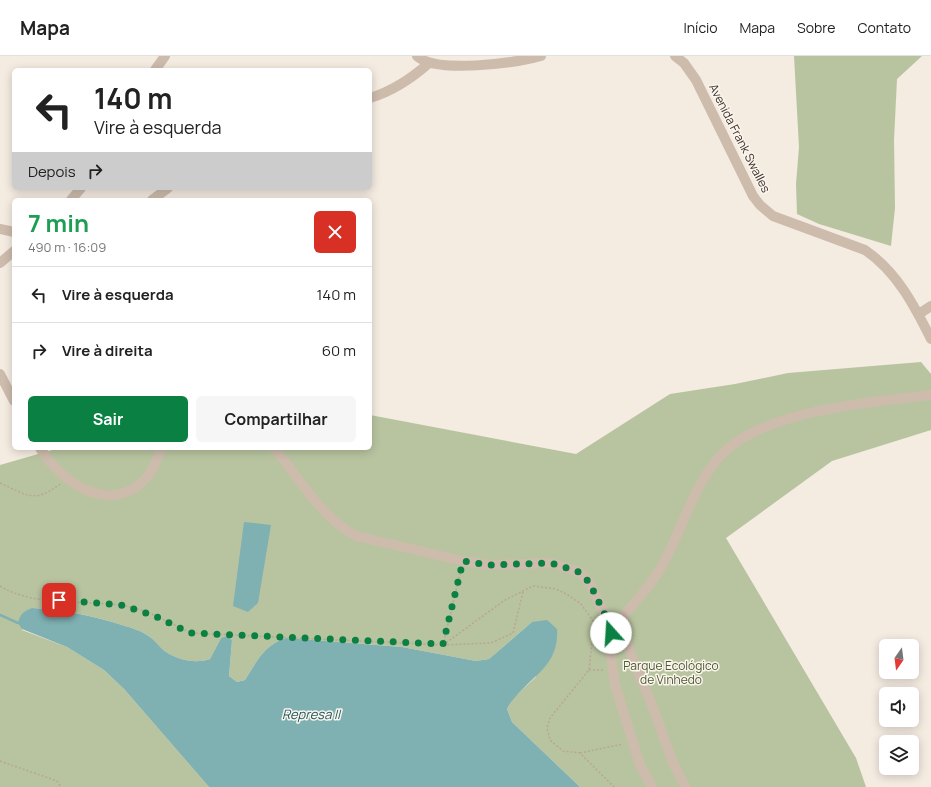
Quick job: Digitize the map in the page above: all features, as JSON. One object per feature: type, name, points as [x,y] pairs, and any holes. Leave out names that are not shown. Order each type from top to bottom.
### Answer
[{"type":"street","points":[[156,68],[165,56]]},
{"type":"street","points":[[417,56],[422,61],[429,64],[452,66],[524,61],[541,56]]},
{"type":"street","name":"Avenida Frank Swalles","points":[[675,56],[684,63],[696,80],[754,196],[760,205],[779,219],[865,250],[877,259],[896,278],[919,314],[931,339]]},
{"type":"street","points":[[372,97],[382,94],[411,79],[429,64]]},
{"type":"street","points":[[73,198],[79,190]]},
{"type":"street","points":[[155,198],[165,190]]},
{"type":"street","points":[[0,229],[12,232]]},
{"type":"street","points":[[0,263],[12,253]]},
{"type":"street","points":[[919,314],[931,306]]},
{"type":"street","points":[[0,374],[12,397]]},
{"type":"street","points":[[612,629],[650,584],[664,562],[708,474],[721,456],[735,443],[751,432],[778,421],[819,411],[931,395]]},
{"type":"street","points":[[41,450],[53,466],[66,479],[88,491],[112,496],[133,488],[149,475],[161,450]]},
{"type":"street","points":[[276,450],[316,504],[342,528],[356,536],[463,561],[489,565],[551,563],[579,572],[589,582],[612,629],[610,649],[614,685],[631,742],[640,765],[652,787]]},
{"type":"street","points":[[624,615],[623,625],[626,641],[653,707],[676,772],[686,787]]},
{"type":"path","points":[[0,484],[29,496],[38,497],[48,493],[66,479]]},
{"type":"path","points":[[443,644],[463,561]]},
{"type":"path","points":[[0,586],[28,598],[121,605],[155,616],[190,633],[443,644],[491,644],[513,633],[523,592]]},
{"type":"path","points":[[443,644],[505,600],[533,586],[556,589],[581,604],[594,622],[589,670],[550,718],[547,728],[550,740],[563,750],[580,753],[631,742]]},
{"type":"path","points":[[589,670],[612,669]]},
{"type":"path","points":[[580,753],[614,787]]},
{"type":"path","points":[[0,761],[57,781],[61,787]]},
{"type":"green space","points":[[794,56],[922,56],[897,79],[894,140],[895,208],[891,246],[819,224],[797,214],[796,184],[799,147]]},
{"type":"green space","name":"Parque Ecológico de Vinhedo","points":[[921,362],[931,374],[931,430],[832,461],[726,538],[856,758],[866,787],[580,787],[512,722],[507,709],[515,696],[536,677],[532,622],[489,659],[476,661],[402,647],[286,638],[278,641],[266,650],[245,680],[237,682],[229,676],[232,641],[221,638],[210,659],[193,661],[171,655],[150,637],[133,629],[78,614],[32,608],[22,630],[67,647],[104,670],[124,689],[209,787],[0,787],[0,465],[52,450],[372,450],[372,415],[576,454],[670,394],[735,384],[788,373]]},
{"type":"water","points":[[244,522],[271,525],[258,603],[248,612],[233,606]]},
{"type":"water","name":"Represa II","points":[[32,608],[77,614],[133,629],[150,637],[171,655],[193,661],[210,659],[221,638],[228,636],[232,641],[229,676],[237,682],[245,680],[266,650],[278,641],[286,638],[402,647],[476,661],[489,659],[532,622],[547,620],[557,629],[556,643],[553,654],[540,673],[522,689],[507,709],[512,722],[580,787],[209,787],[124,689],[104,670],[67,647],[22,629],[18,623],[20,617]]},
{"type":"waterway","points":[[0,615],[18,623]]},
{"type":"route","points":[[59,600],[121,605],[155,616],[190,633],[443,644],[463,561],[489,565],[551,563],[579,572],[589,582],[612,629],[611,633]]}]
